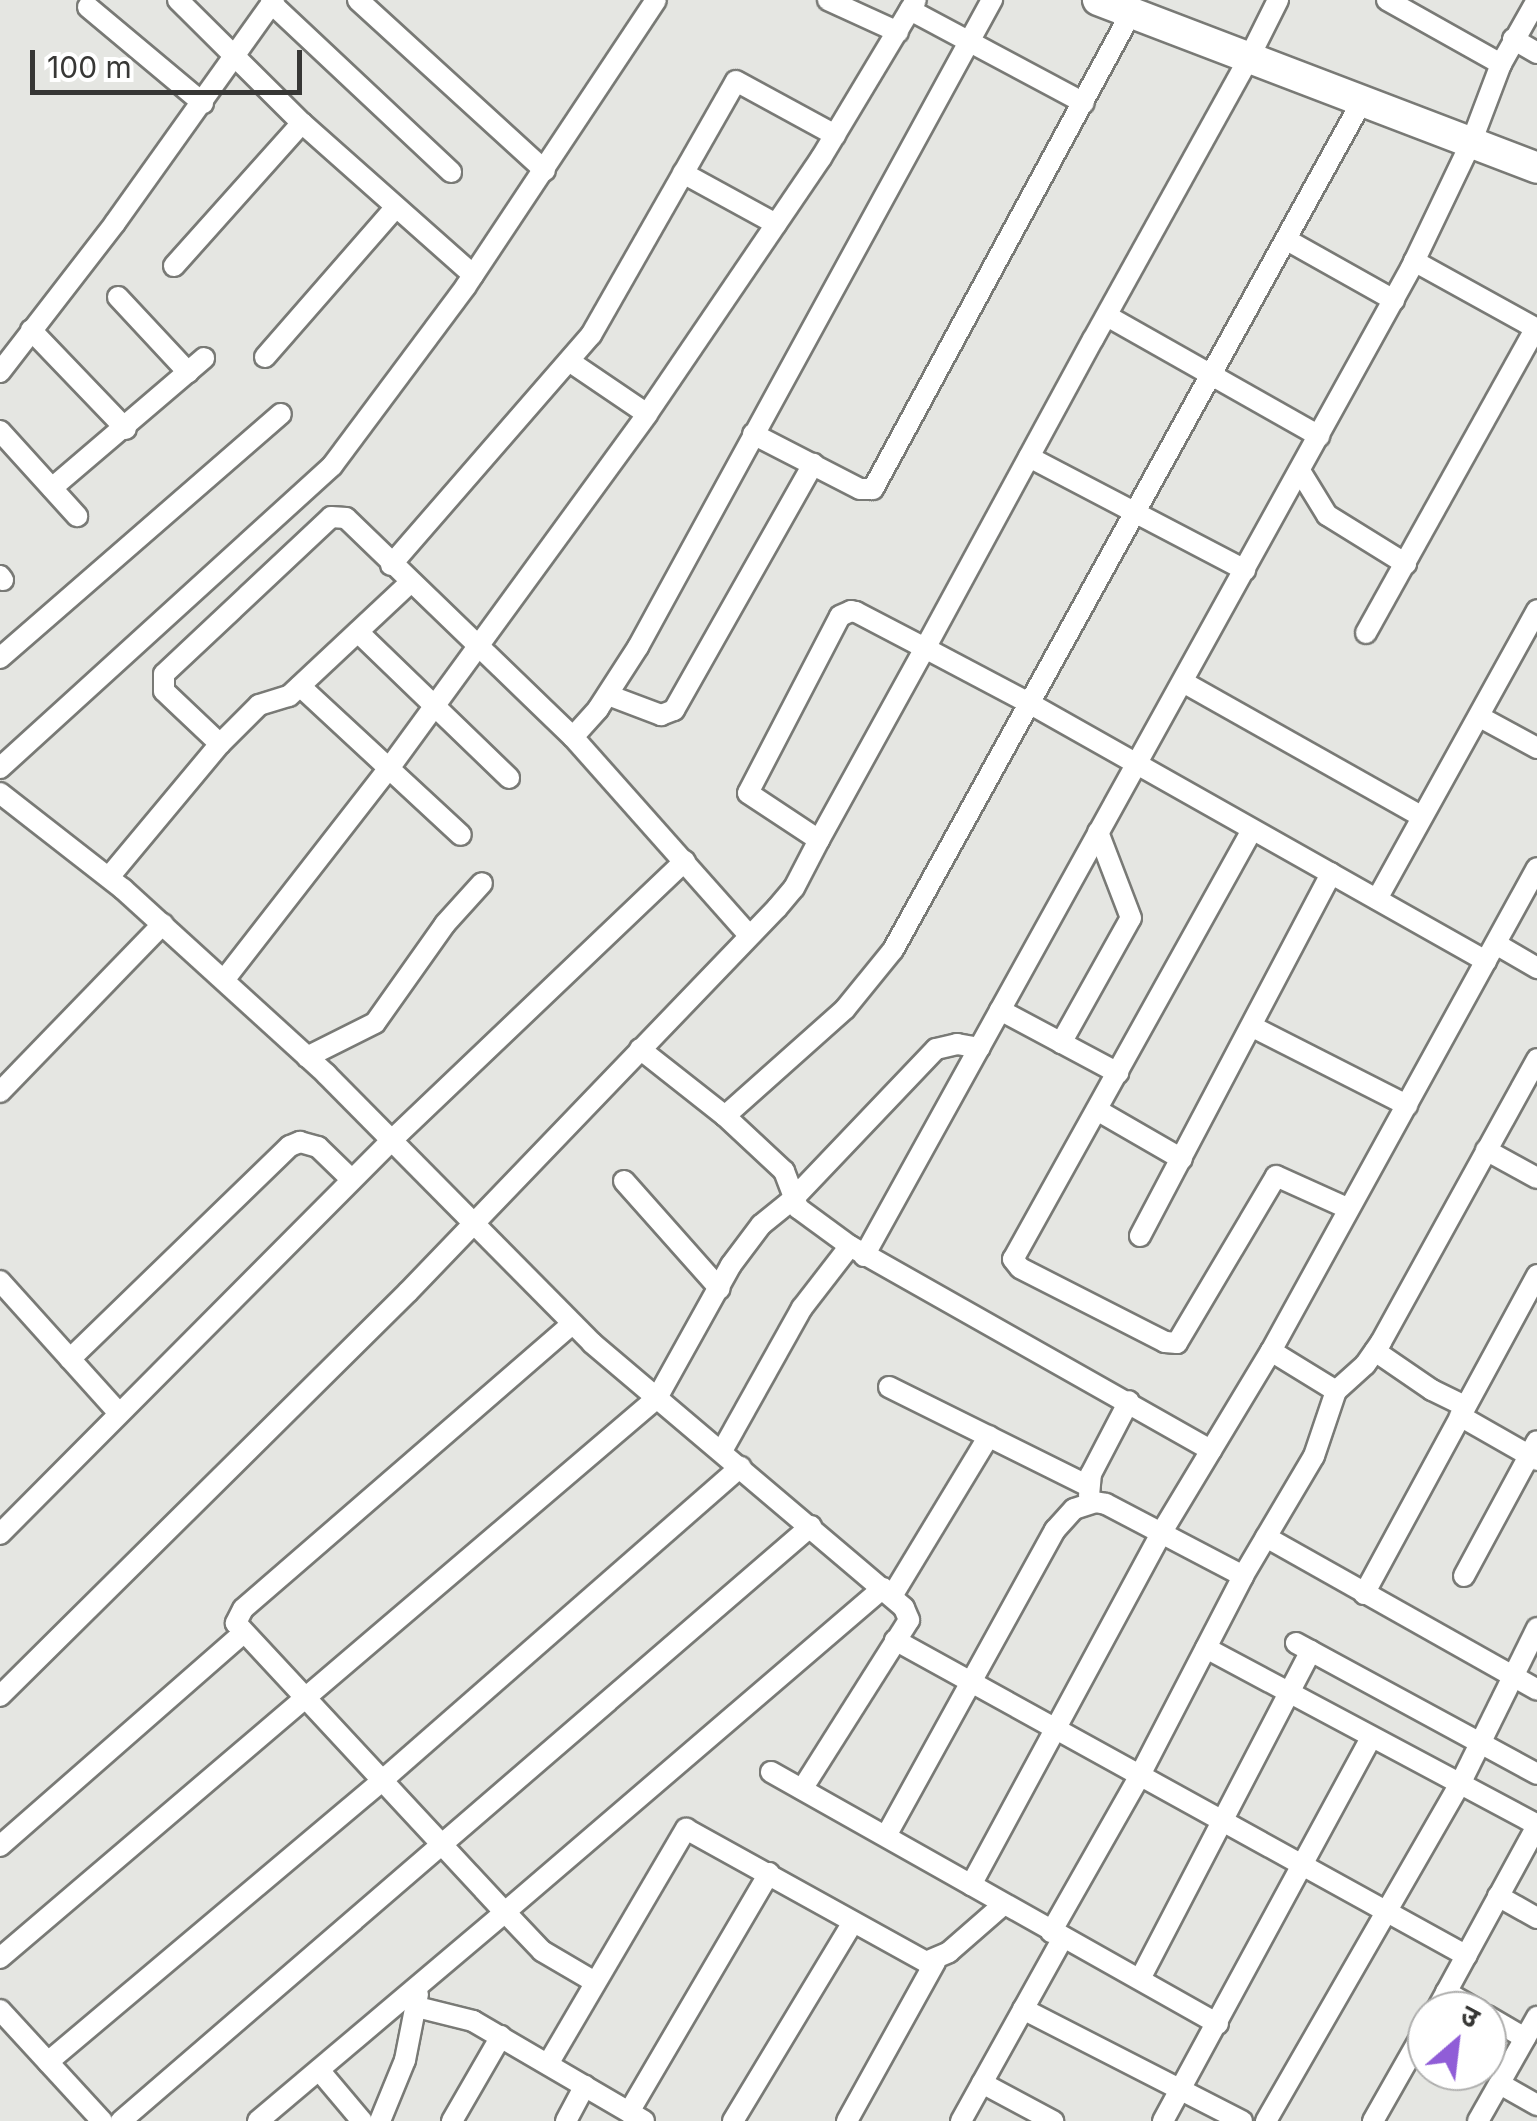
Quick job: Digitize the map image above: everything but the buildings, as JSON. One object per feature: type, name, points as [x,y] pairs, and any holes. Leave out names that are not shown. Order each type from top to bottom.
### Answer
[{"type":"street","points":[[178,0],[394,209],[473,276]]},
{"type":"street","points":[[358,0],[546,171]]},
{"type":"street","points":[[0,768],[332,466],[473,276],[656,0]]},
{"type":"street","points":[[828,0],[898,32]]},
{"type":"street","points":[[572,737],[608,695],[992,0]]},
{"type":"street","points":[[1098,0],[1537,168]]},
{"type":"street","points":[[0,1696],[408,1292],[787,897],[1278,0]]},
{"type":"street","points":[[1387,0],[1501,64]]},
{"type":"street","points":[[722,1451],[813,1290],[857,1251],[980,1048],[1394,300],[1471,143],[1501,64],[1536,0]]},
{"type":"street","points":[[0,372],[203,103],[272,2],[451,172]]},
{"type":"street","points":[[224,980],[390,768],[647,414],[835,135],[913,5],[970,42],[1084,103]]},
{"type":"street","points":[[88,7],[203,103]]},
{"type":"street","points":[[753,434],[860,489],[874,489],[1131,13]]},
{"type":"street","points":[[1513,39],[1537,53]]},
{"type":"street","points":[[391,564],[448,503],[539,390],[570,361],[603,317],[736,81],[835,135]]},
{"type":"street","points":[[725,1116],[844,1009],[893,950],[1362,101]]},
{"type":"street","points":[[174,266],[302,122]]},
{"type":"street","points":[[683,173],[776,224]]},
{"type":"street","points":[[266,357],[394,209]]},
{"type":"street","points":[[1287,240],[1394,300]]},
{"type":"street","points":[[1366,633],[1536,328],[1414,261]]},
{"type":"street","points":[[52,488],[126,429],[196,365],[118,297]]},
{"type":"street","points":[[1106,316],[1319,436]]},
{"type":"street","points":[[30,330],[126,429]]},
{"type":"street","points":[[570,361],[647,414]]},
{"type":"street","points":[[0,658],[280,414]]},
{"type":"street","points":[[0,432],[77,516]]},
{"type":"street","points":[[1029,457],[1245,570]]},
{"type":"street","points":[[608,695],[661,715],[674,710],[812,464]]},
{"type":"street","points":[[1300,471],[1334,521],[1406,564]]},
{"type":"street","points":[[220,744],[164,690],[161,680],[169,668],[331,517],[346,518],[572,737],[748,934]]},
{"type":"street","points":[[109,877],[220,744],[259,706],[284,699],[300,686],[411,582]]},
{"type":"street","points":[[1377,899],[1537,610]]},
{"type":"street","points":[[819,840],[748,793],[840,616],[856,612],[1377,899],[1491,952],[1537,968]]},
{"type":"street","points":[[358,632],[509,778]]},
{"type":"street","points":[[1183,682],[1421,816]]},
{"type":"street","points":[[300,686],[461,836]]},
{"type":"street","points":[[1480,717],[1537,748]]},
{"type":"street","points":[[0,793],[163,924],[394,1139],[572,1324],[811,1526],[909,1616],[802,1790]]},
{"type":"street","points":[[1252,830],[1013,1259],[1020,1268],[1164,1342],[1182,1338],[1276,1176],[1348,1208]]},
{"type":"street","points":[[1061,1043],[1130,918],[1098,832]]},
{"type":"street","points":[[0,1534],[352,1180],[685,862]]},
{"type":"street","points":[[1140,1236],[1331,873]]},
{"type":"street","points":[[971,1885],[1163,1530],[1271,1351],[1535,875]]},
{"type":"street","points":[[307,1057],[376,1023],[445,924],[482,883]]},
{"type":"street","points":[[0,1092],[163,924]]},
{"type":"street","points":[[1000,1010],[1118,1074]]},
{"type":"street","points":[[1252,1027],[1407,1105]]},
{"type":"street","points":[[0,1958],[657,1398],[744,1244],[793,1199],[936,1049],[956,1044],[980,1048]]},
{"type":"street","points":[[640,1049],[725,1116],[784,1172],[793,1199],[807,1215],[857,1251],[1211,1450]]},
{"type":"street","points":[[961,2121],[1023,2009],[1057,1935],[1243,1576],[1323,1439],[1336,1391],[1375,1351],[1536,1064]]},
{"type":"street","points":[[1097,1110],[1182,1159]]},
{"type":"street","points":[[70,1358],[290,1146],[300,1142],[318,1147],[352,1180]]},
{"type":"street","points":[[1486,1150],[1537,1178]]},
{"type":"street","points":[[624,1181],[720,1289]]},
{"type":"street","points":[[1364,1594],[1537,1274]]},
{"type":"street","points":[[0,1281],[119,1414]]},
{"type":"street","points":[[572,1324],[243,1609],[236,1623],[542,1951],[595,1982]]},
{"type":"street","points":[[1271,1351],[1336,1391]]},
{"type":"street","points":[[1375,1351],[1462,1411],[1534,1452],[1464,1576]]},
{"type":"street","points":[[888,1387],[989,1436],[1106,1504],[1163,1530],[1243,1576]]},
{"type":"street","points":[[886,1836],[1056,1530],[1089,1494],[1129,1402]]},
{"type":"street","points":[[258,2121],[418,1996],[505,1912],[887,1592],[989,1436]]},
{"type":"street","points":[[48,2062],[384,1779],[741,1466]]},
{"type":"street","points":[[121,2121],[811,1526]]},
{"type":"street","points":[[1266,1537],[1537,1690]]},
{"type":"street","points":[[1266,2121],[1460,1784],[1537,1628]]},
{"type":"street","points":[[0,1846],[242,1633]]},
{"type":"street","points":[[895,1640],[1467,1956]]},
{"type":"street","points":[[1140,1979],[1290,1694],[1303,1647],[1537,1774]]},
{"type":"street","points":[[1206,1648],[1537,1826],[1447,1991]]},
{"type":"street","points":[[1163,2121],[1372,1738]]},
{"type":"street","points":[[770,1772],[1218,2024]]},
{"type":"street","points":[[548,2064],[686,1829],[926,1962],[935,1962]]},
{"type":"street","points":[[418,1996],[501,2036],[636,2116],[770,1874]]},
{"type":"street","points":[[1498,1896],[1537,1918]]},
{"type":"street","points":[[847,2121],[935,1962],[1004,1904]]},
{"type":"street","points":[[732,2121],[852,1922]]},
{"type":"street","points":[[380,2121],[405,2060],[418,1996]]},
{"type":"street","points":[[1023,2009],[1242,2121]]},
{"type":"street","points":[[0,2010],[102,2121]]},
{"type":"street","points":[[1507,2071],[1537,2016]]},
{"type":"street","points":[[1507,2028],[1525,2038]]},
{"type":"street","points":[[452,2121],[501,2036]]},
{"type":"street","points":[[1374,2121],[1407,2062]]},
{"type":"street","points":[[319,2070],[362,2121]]},
{"type":"street","points":[[982,2084],[1053,2121]]},
{"type":"street","points":[[566,2121],[585,2086]]},
{"type":"street","points":[[1507,2088],[1537,2105]]},
{"type":"street","points":[[1478,2121],[1496,2091]]}]
